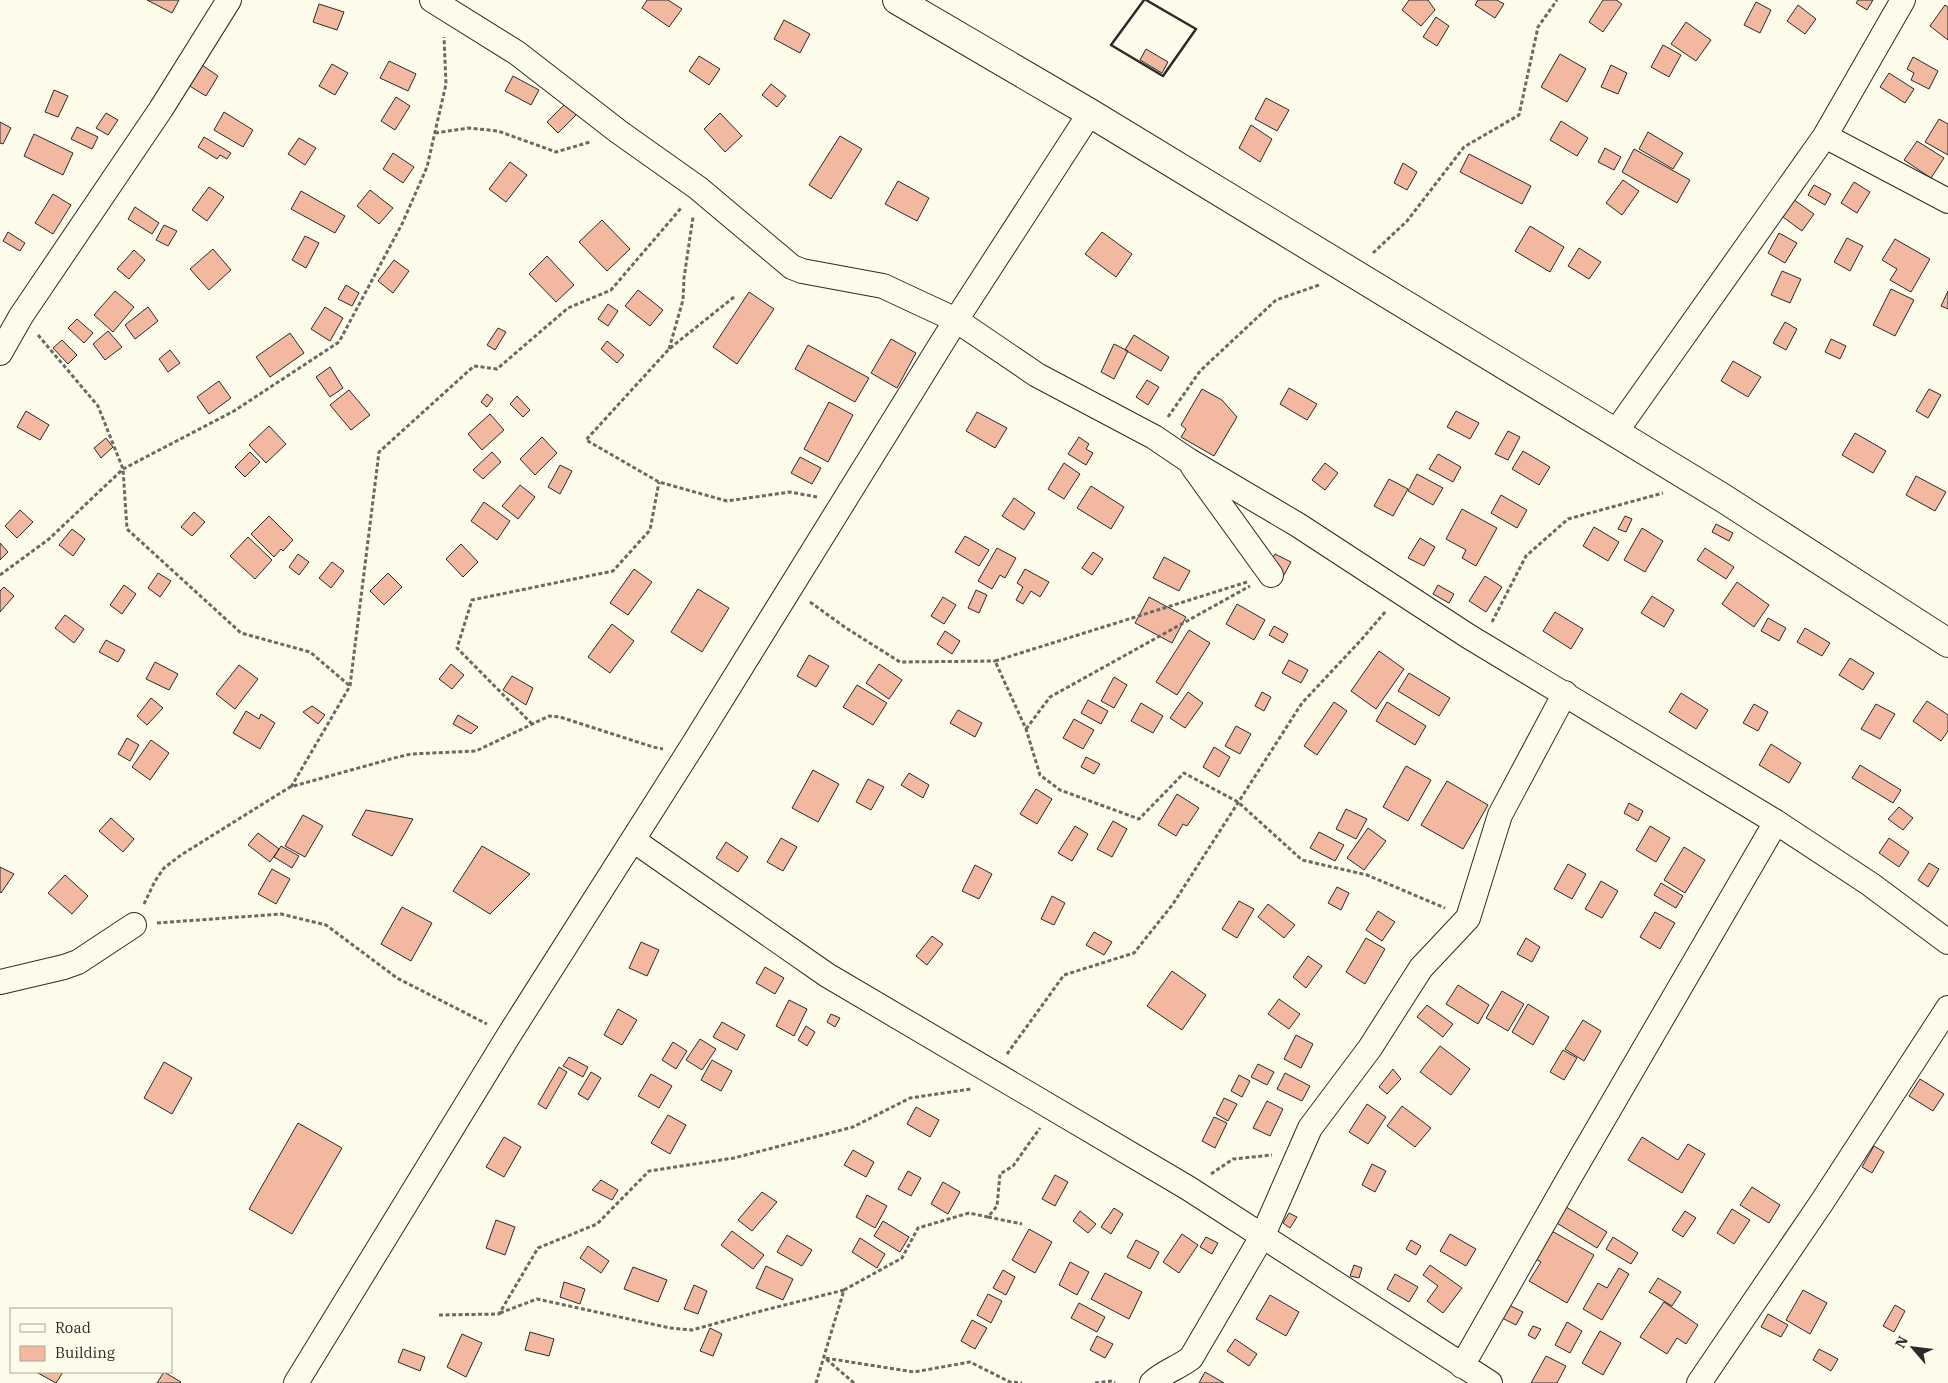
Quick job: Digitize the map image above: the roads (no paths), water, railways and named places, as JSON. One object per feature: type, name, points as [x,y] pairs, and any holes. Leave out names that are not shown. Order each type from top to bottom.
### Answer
[{"type":"main road","points":[[897,0],[1090,113],[1732,504],[1948,643]]},
{"type":"street","points":[[0,353],[21,316],[161,109],[229,0]]},
{"type":"street","points":[[1615,433],[1825,136],[1903,0]]},
{"type":"street","points":[[437,3],[517,54],[619,132],[698,188],[792,267],[802,271],[883,286],[956,320],[1037,374],[1154,437],[1188,460],[1298,525],[1468,636],[1776,822],[1870,884],[1948,942]]},
{"type":"street","points":[[296,1383],[509,1036],[693,745],[842,502],[956,320],[1090,113]]},
{"type":"street","points":[[1825,136],[1948,201]]},
{"type":"street","points":[[1188,460],[1271,575]]},
{"type":"street","points":[[1152,1383],[1159,1376],[1183,1364],[1190,1358],[1263,1235],[1310,1128],[1370,1048],[1422,968],[1468,918],[1500,815],[1565,694]]},
{"type":"street","points":[[1462,1366],[1776,822]]},
{"type":"street","points":[[633,840],[827,975],[1188,1188],[1490,1383]]},
{"type":"street","points":[[0,982],[78,962],[134,925]]},
{"type":"street","points":[[1699,1383],[1822,1202],[1948,1008]]}]
